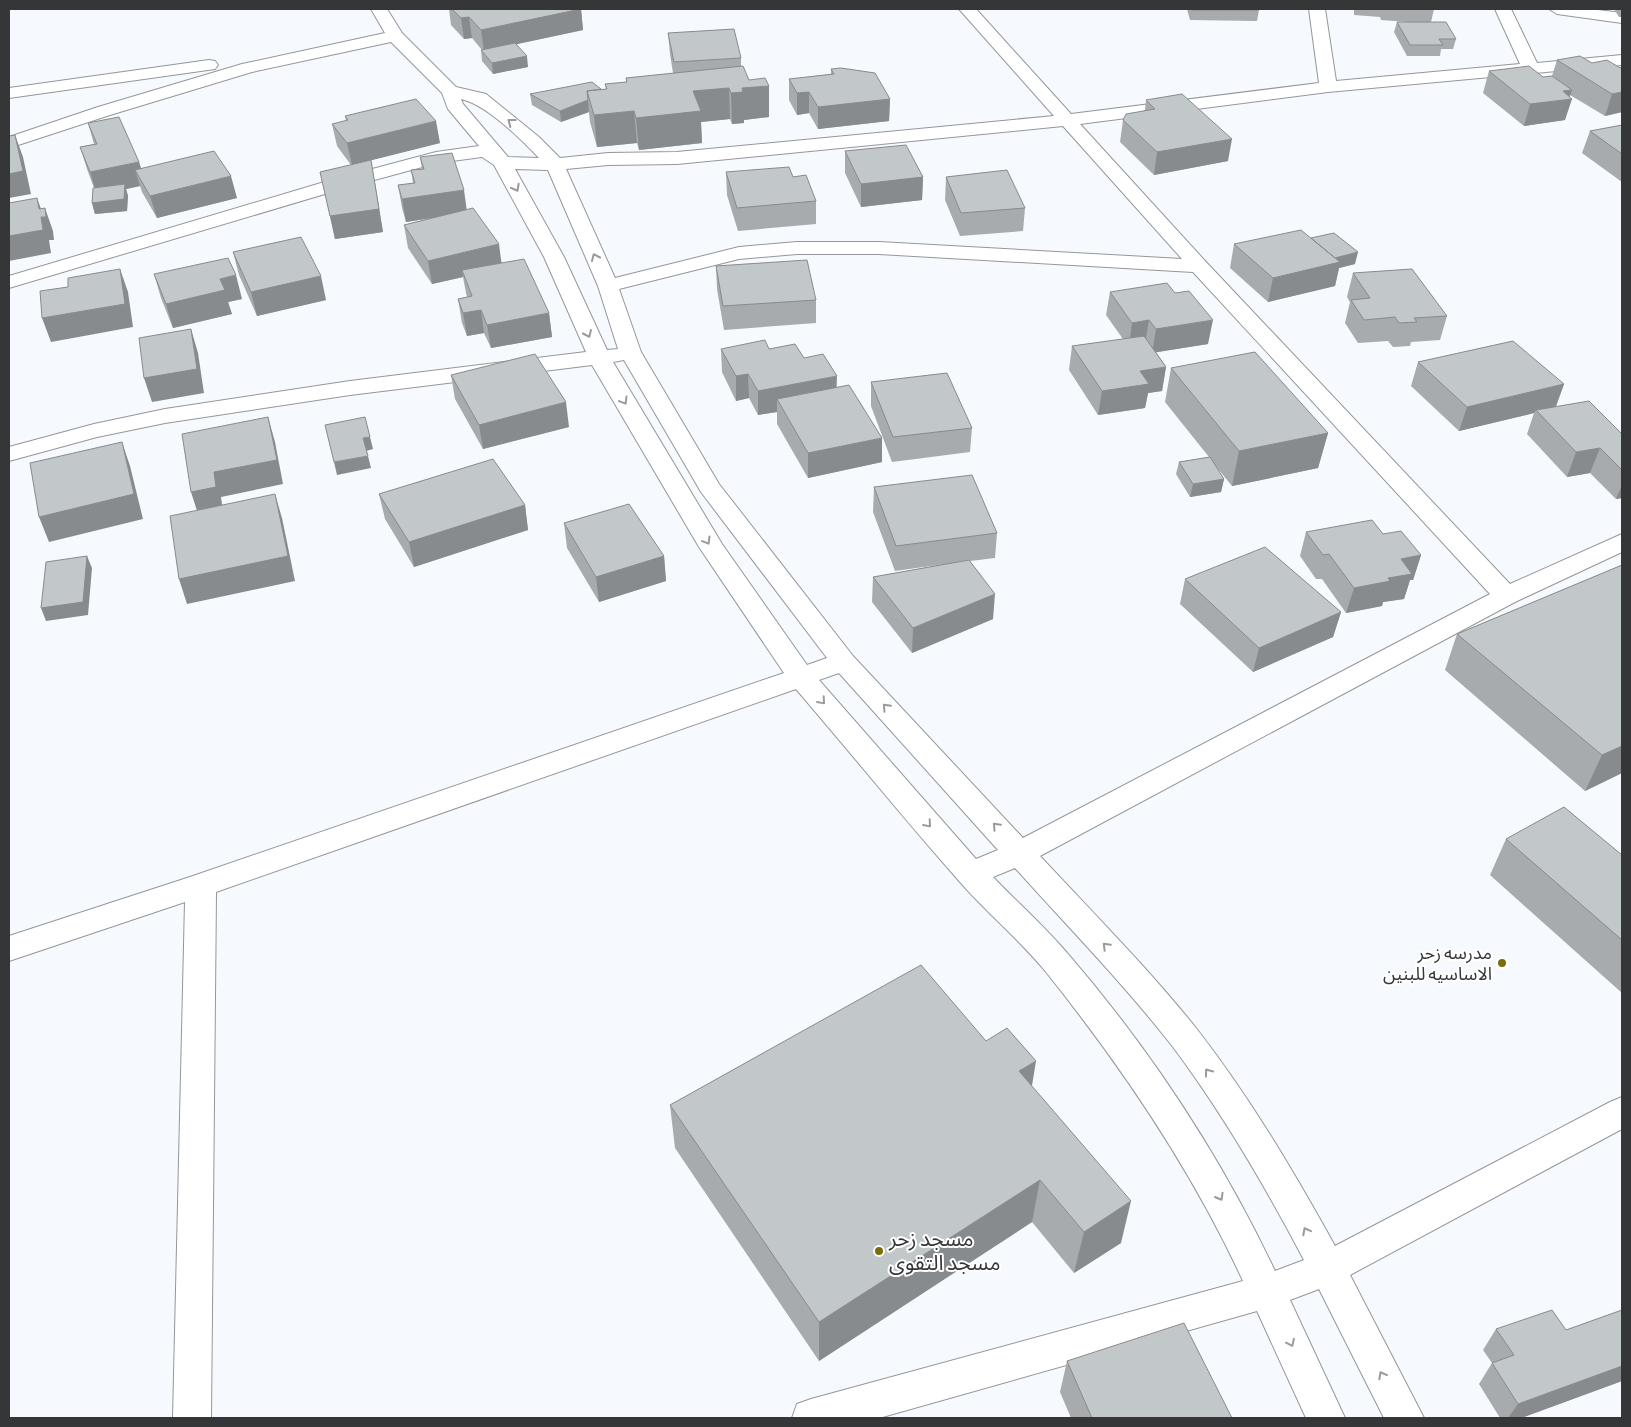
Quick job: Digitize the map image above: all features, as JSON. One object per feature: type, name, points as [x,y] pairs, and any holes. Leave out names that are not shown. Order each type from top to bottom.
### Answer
[{"type":"street","points":[[379,9],[395,36],[450,91],[454,105],[502,162],[554,257],[600,359],[711,547],[802,678],[971,874],[1056,962],[1127,1055],[1195,1155],[1237,1228],[1326,1418]]},
{"type":"street","points":[[967,9],[1198,266],[1506,596]]},
{"type":"street","points":[[1317,9],[1328,87]]},
{"type":"street","points":[[1503,9],[1532,69]]},
{"type":"street","points":[[1557,9],[1622,18]]},
{"type":"street","points":[[9,143],[178,88],[300,55],[395,36]]},
{"type":"street","points":[[9,93],[172,70],[300,55]]},
{"type":"street","points":[[9,282],[235,213],[400,167],[443,157],[486,151],[502,162],[555,164],[608,159],[702,156],[1066,120],[1328,87],[1622,60]]},
{"type":"street","points":[[450,91],[480,98],[533,140],[555,164],[608,286],[630,352],[709,487],[844,662],[1021,853],[1084,924],[1125,965],[1192,1050],[1237,1112],[1326,1269],[1405,1418]]},
{"type":"street","points":[[608,286],[739,253],[817,248],[879,248],[1198,266]]},
{"type":"street","points":[[9,454],[104,428],[172,415],[350,388],[600,359],[630,352]]},
{"type":"street","points":[[971,874],[1021,853],[1506,596],[1622,542]]},
{"type":"street","points":[[9,948],[201,884],[844,662]]},
{"type":"street","points":[[192,1418],[201,884]]},
{"type":"street","points":[[811,1418],[1268,1291],[1326,1269],[1622,1112]]},
{"type":"building","points":[[452,9],[581,9],[481,30],[469,17],[461,18]]},
{"type":"building","points":[[1258,9],[1259,10],[1192,10]]},
{"type":"building","points":[[1397,22],[1446,22],[1456,39],[1439,39],[1443,45],[1410,45]]},
{"type":"building","points":[[734,29],[741,58],[674,62],[668,33]]},
{"type":"building","points":[[515,43],[527,56],[492,63],[481,50]]},
{"type":"building","points":[[1580,56],[1592,63],[1607,60],[1622,69],[1622,92],[1612,94],[1557,60]]},
{"type":"building","points":[[743,66],[749,80],[765,78],[769,86],[742,88],[743,92],[731,93],[729,88],[693,91],[701,111],[636,118],[634,111],[594,115],[587,91],[607,89],[605,84],[627,82],[626,78]]},
{"type":"building","points":[[1529,66],[1543,77],[1552,76],[1572,90],[1563,91],[1572,99],[1530,104],[1489,71]]},
{"type":"building","points":[[841,68],[875,73],[890,99],[818,107],[809,92],[797,93],[789,79],[834,74],[831,69]]},
{"type":"building","points":[[592,82],[601,89],[587,91],[588,100],[560,111],[530,94]]},
{"type":"building","points":[[1182,94],[1232,139],[1157,152],[1123,120],[1126,114],[1155,109],[1146,100]]},
{"type":"building","points":[[416,99],[436,121],[347,143],[332,124],[348,120],[345,116]]},
{"type":"building","points":[[119,117],[139,162],[90,172],[80,147],[97,144],[88,123]]},
{"type":"building","points":[[1622,125],[1622,154],[1590,131]]},
{"type":"building","points":[[15,135],[23,171],[9,174],[9,136]]},
{"type":"building","points":[[906,145],[923,177],[861,184],[845,151]]},
{"type":"building","points":[[214,151],[231,176],[150,196],[135,170]]},
{"type":"building","points":[[452,153],[464,190],[402,199],[398,185],[415,183],[411,170],[424,169],[420,157]]},
{"type":"building","points":[[371,160],[379,209],[330,216],[320,172]]},
{"type":"building","points":[[789,167],[793,177],[806,175],[816,201],[737,208],[726,172]]},
{"type":"building","points":[[1007,170],[1025,208],[961,213],[946,177]]},
{"type":"building","points":[[125,184],[124,199],[92,203],[93,188]]},
{"type":"building","points":[[37,198],[39,209],[45,208],[46,217],[41,217],[43,230],[9,236],[9,203]]},
{"type":"building","points":[[473,208],[499,244],[428,261],[404,225]]},
{"type":"building","points":[[1301,230],[1340,262],[1273,278],[1234,244]]},
{"type":"building","points":[[1334,233],[1358,252],[1335,258],[1311,238]]},
{"type":"building","points":[[301,237],[321,276],[251,292],[233,252]]},
{"type":"building","points":[[228,258],[236,275],[220,279],[225,290],[166,304],[154,274]]},
{"type":"building","points":[[524,259],[549,313],[487,325],[481,310],[463,313],[458,299],[472,296],[462,270]]},
{"type":"building","points":[[807,260],[816,300],[723,306],[716,266]]},
{"type":"building","points":[[120,269],[125,304],[42,318],[40,291],[68,287],[68,278]]},
{"type":"building","points":[[1412,269],[1447,316],[1414,318],[1417,322],[1399,323],[1395,317],[1364,320],[1351,300],[1370,298],[1353,273]]},
{"type":"building","points":[[1167,283],[1175,293],[1189,291],[1213,320],[1156,329],[1149,320],[1132,323],[1110,292]]},
{"type":"building","points":[[191,329],[197,369],[144,378],[139,338]]},
{"type":"building","points":[[1144,336],[1166,367],[1140,371],[1149,384],[1102,391],[1072,346]]},
{"type":"building","points":[[765,340],[769,349],[795,344],[804,358],[823,354],[837,376],[758,391],[748,374],[736,376],[721,349]]},
{"type":"building","points":[[1513,341],[1564,384],[1467,407],[1418,362]]},
{"type":"building","points":[[1255,352],[1328,433],[1239,451],[1171,368]]},
{"type":"building","points":[[535,354],[566,402],[479,425],[451,375]]},
{"type":"building","points":[[947,373],[972,428],[893,437],[871,382]]},
{"type":"building","points":[[849,385],[882,438],[808,453],[777,399]]},
{"type":"building","points":[[1589,401],[1622,434],[1622,470],[1600,448],[1576,452],[1536,410]]},
{"type":"building","points":[[268,417],[277,460],[214,472],[216,487],[191,492],[182,434]]},
{"type":"building","points":[[365,417],[370,437],[363,438],[368,456],[334,462],[325,425]]},
{"type":"building","points":[[122,442],[134,494],[39,517],[30,463]]},
{"type":"building","points":[[1210,457],[1224,479],[1193,484],[1179,462]]},
{"type":"building","points":[[493,459],[525,505],[409,542],[379,494]]},
{"type":"building","points":[[972,475],[997,533],[896,546],[874,487]]},
{"type":"building","points":[[275,494],[288,556],[179,579],[170,516]]},
{"type":"building","points":[[629,504],[664,556],[596,577],[564,523]]},
{"type":"building","points":[[1372,520],[1383,534],[1401,531],[1421,555],[1401,559],[1412,574],[1388,578],[1390,581],[1354,588],[1329,554],[1323,555],[1306,532]]},
{"type":"building","points":[[1265,547],[1341,612],[1259,648],[1185,579]]},
{"type":"building","points":[[87,556],[83,602],[41,608],[46,562]]},
{"type":"building","points":[[969,560],[995,594],[913,628],[873,577]]},
{"type":"building","points":[[1622,565],[1622,746],[1602,755],[1457,634]]},
{"type":"building","points":[[1564,807],[1622,855],[1622,940],[1506,839]]},
{"type":"building","points":[[921,965],[986,1041],[1007,1028],[1036,1061],[1019,1071],[1131,1201],[1084,1232],[1040,1180],[819,1322],[670,1105]]},
{"type":"building","points":[[1552,1310],[1566,1330],[1622,1310],[1622,1366],[1518,1404],[1492,1363],[1514,1355],[1496,1329]]},
{"type":"building","points":[[1184,1323],[1232,1418],[1092,1418],[1067,1361]]},
{"type":"place","name":"مدرسه زحر الاساسيه للبنين","points":[[1502,963]]},
{"type":"place","name":"مسجد زحر مسجد التقوى","points":[[879,1251]]}]
